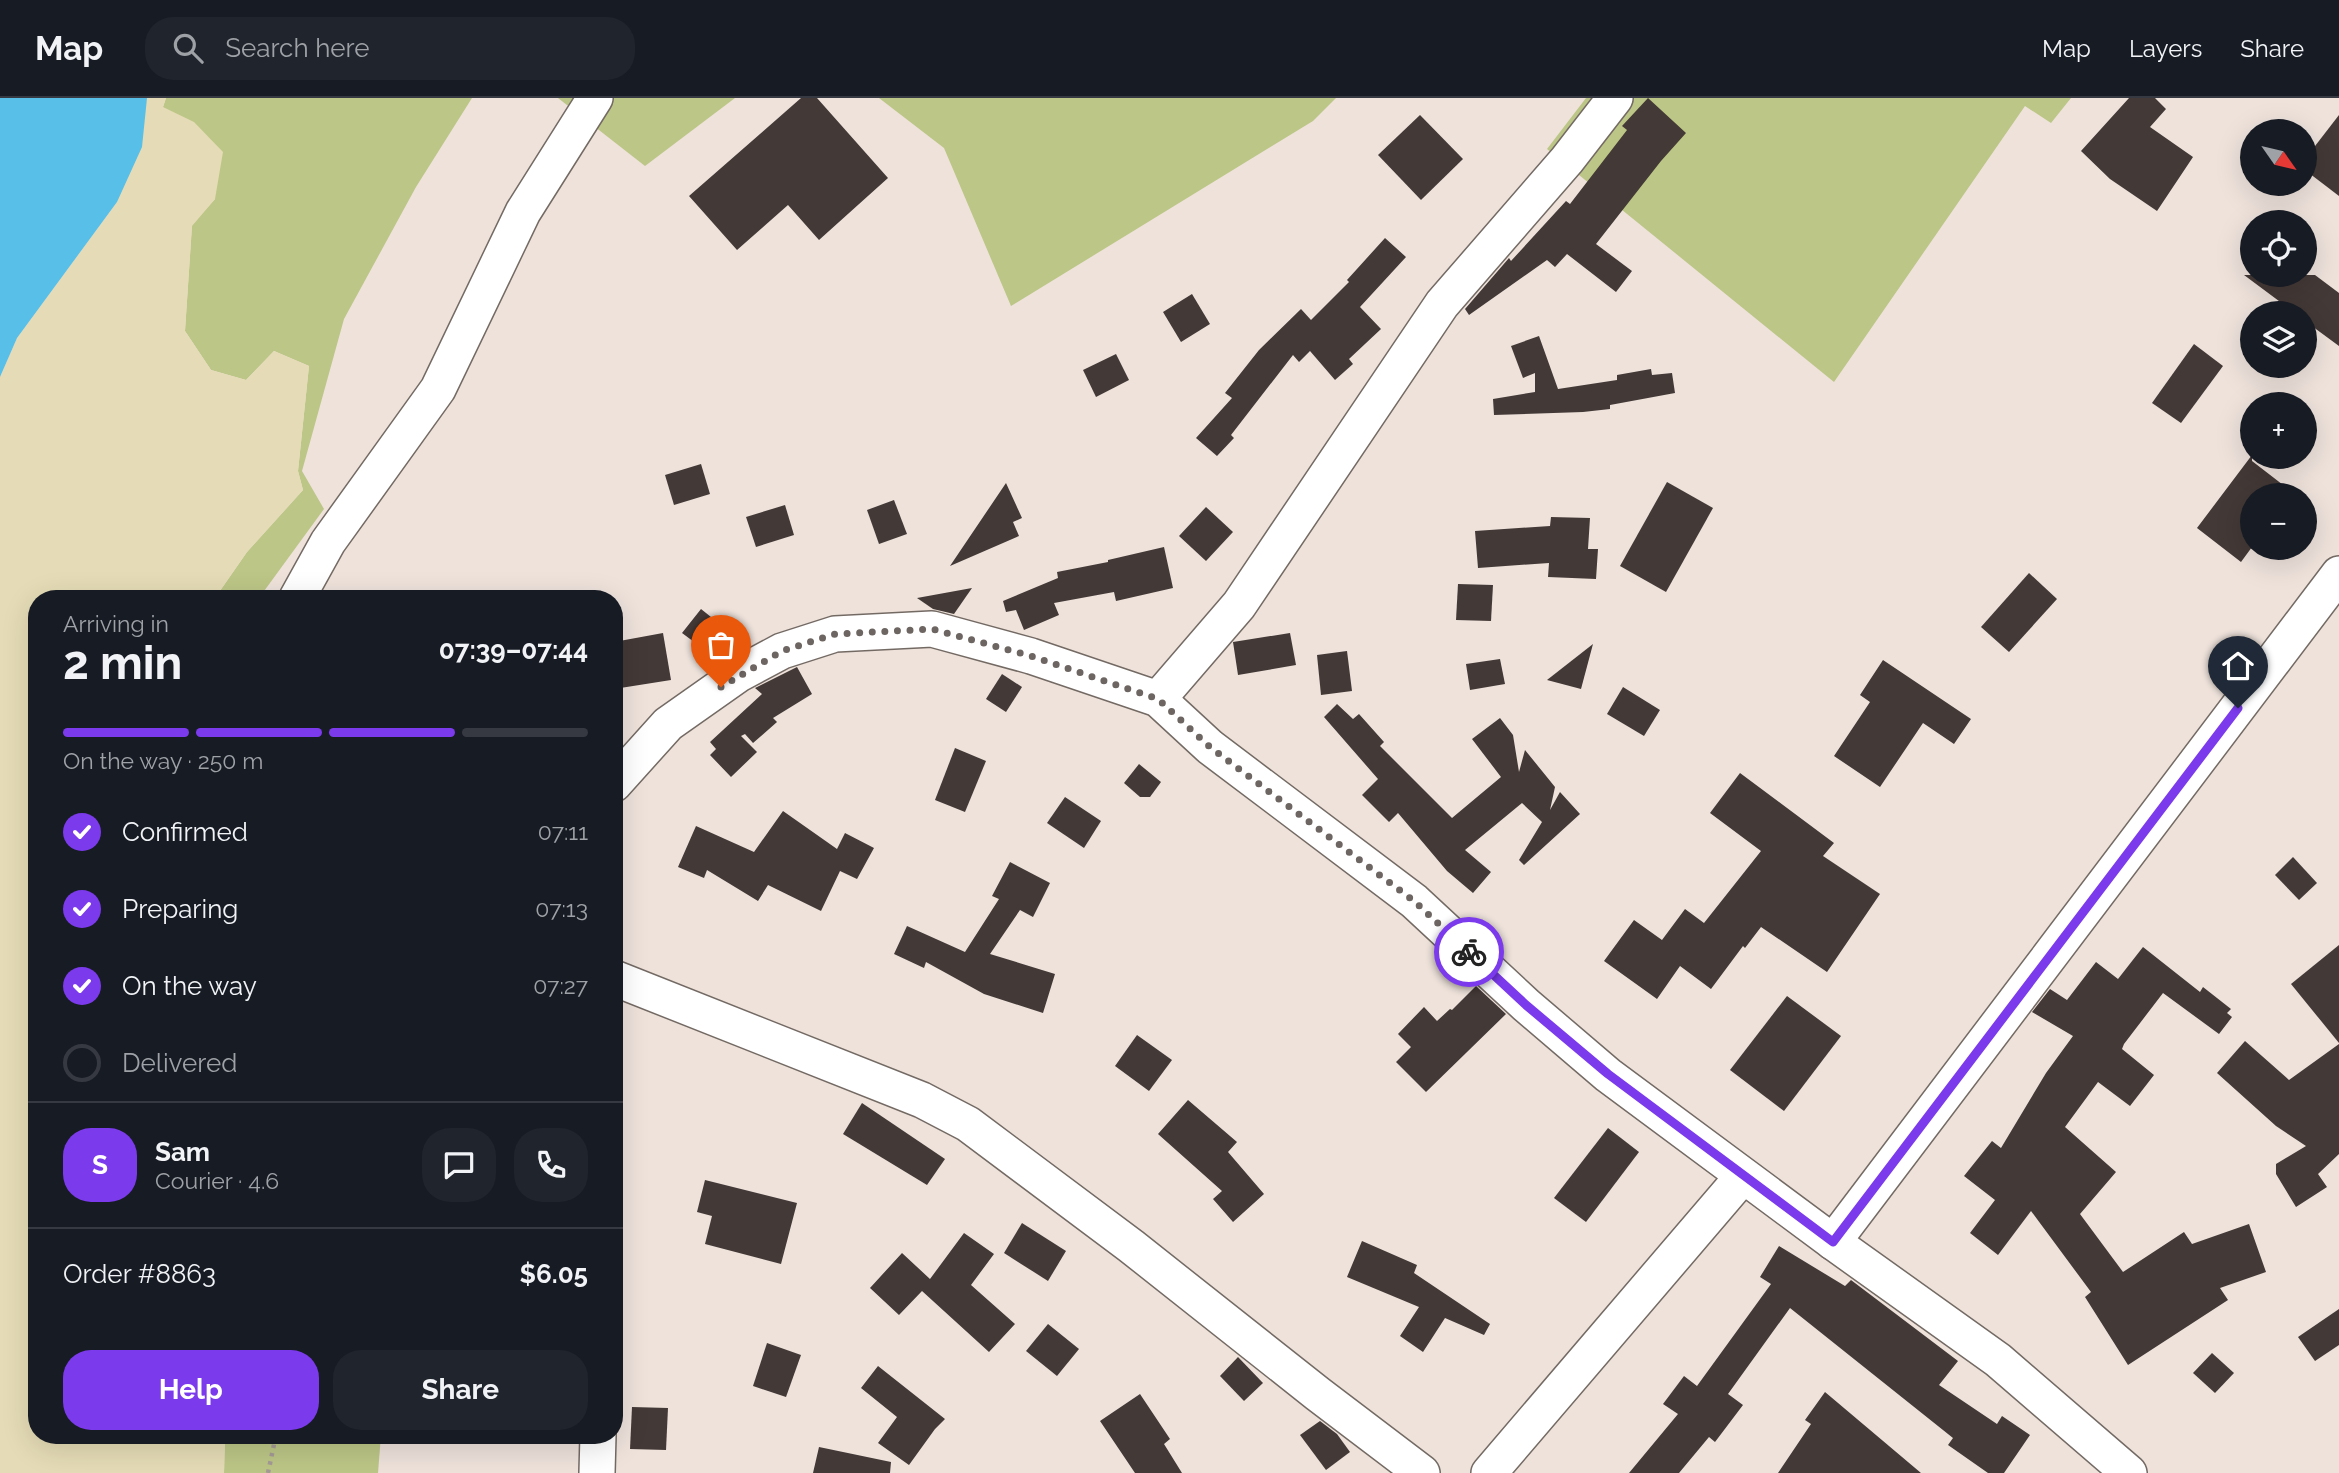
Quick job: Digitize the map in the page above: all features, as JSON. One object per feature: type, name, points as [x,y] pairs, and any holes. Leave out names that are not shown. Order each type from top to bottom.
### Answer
[{"type":"street","points":[[301,590],[328,542],[438,389],[523,212],[595,98]]},
{"type":"street","points":[[1158,699],[1238,605],[1442,304],[1567,160],[1615,98]]},
{"type":"street","points":[[1833,1242],[2339,574]]},
{"type":"street","points":[[623,773],[668,724],[739,674],[782,651],[835,634],[932,629],[1031,656],[1158,699],[1210,747],[1414,901],[1526,1005],[1608,1074],[1833,1242],[1998,1360],[2129,1473]]},
{"type":"street","points":[[623,982],[922,1100],[968,1124],[1131,1246],[1422,1473]]},
{"type":"street","points":[[1489,1473],[1743,1175]]},
{"type":"street","points":[[597,1473],[598,1444]]},
{"type":"path","points":[[268,1473],[274,1444]]},
{"type":"green space","points":[[166,98],[472,98],[416,187],[344,319],[302,471],[324,509],[265,590],[221,590],[247,552],[303,490],[298,471],[309,366],[274,351],[246,380],[211,370],[185,331],[192,225],[215,199],[163,107]]},
{"type":"green space","points":[[558,98],[735,98],[645,166]]},
{"type":"green space","points":[[879,98],[1336,98],[1313,121],[1011,306],[944,148]]},
{"type":"green space","points":[[1586,98],[2071,98],[2051,123],[2025,106],[1834,382],[1547,149]]},
{"type":"green space","points":[[225,1444],[380,1444],[378,1473],[224,1473]]},
{"type":"sand","points":[[147,98],[166,98],[163,107],[194,122],[223,152],[215,199],[192,226],[185,331],[211,370],[246,380],[274,351],[309,366],[298,471],[303,490],[247,552],[221,590],[28,590],[28,1444],[225,1444],[224,1473],[0,1473],[0,377],[17,338],[117,202]]},
{"type":"water","points":[[0,98],[147,98],[142,147],[117,202],[17,338],[0,377]]},
{"type":"building","points":[[801,98],[817,98],[888,178],[819,240],[788,205],[737,250],[689,196]]},
{"type":"building","points":[[1648,98],[1686,133],[1596,244],[1632,271],[1616,292],[1567,254],[1555,267],[1547,260],[1469,315],[1465,309],[1509,258],[1511,261],[1566,201],[1570,204],[1627,130],[1622,126]]},
{"type":"building","points":[[2129,98],[2155,98],[2166,109],[2150,127],[2193,157],[2157,211],[2110,179],[2081,151]]},
{"type":"building","points":[[1420,115],[1463,159],[1421,200],[1378,155]]},
{"type":"building","points":[[2339,115],[2339,196],[2317,179],[2317,143]]},
{"type":"building","points":[[1385,238],[1406,257],[1360,307],[1381,329],[1349,359],[1353,364],[1335,380],[1310,351],[1299,362],[1293,355],[1231,435],[1234,438],[1217,456],[1196,438],[1232,398],[1225,393],[1259,350],[1301,309],[1311,320],[1349,282],[1347,280]]},
{"type":"building","points":[[2317,276],[2339,293],[2339,346],[2317,330],[2317,301],[2279,301],[2260,287],[2317,287]]},
{"type":"building","points":[[1192,294],[1210,324],[1181,342],[1163,312]]},
{"type":"building","points":[[1539,336],[1558,389],[1617,380],[1617,375],[1651,369],[1652,375],[1672,373],[1675,393],[1610,405],[1610,409],[1494,415],[1493,399],[1535,392],[1535,373],[1523,378],[1511,346]]},
{"type":"building","points":[[2194,344],[2223,366],[2181,423],[2152,403]]},
{"type":"building","points":[[1116,354],[1129,380],[1096,397],[1083,370]]},
{"type":"building","points":[[701,464],[710,494],[674,505],[665,475]]},
{"type":"building","points":[[2241,469],[2262,469],[2280,483],[2240,483],[2241,562],[2197,528]]},
{"type":"building","points":[[1667,482],[1713,508],[1666,592],[1620,566]]},
{"type":"building","points":[[1006,483],[1022,518],[1013,522],[1019,536],[950,566]]},
{"type":"building","points":[[894,500],[907,534],[879,544],[867,510]]},
{"type":"building","points":[[785,505],[794,535],[756,547],[746,517]]},
{"type":"building","points":[[1206,507],[1233,532],[1206,561],[1179,536]]},
{"type":"building","points":[[1551,517],[1590,518],[1588,549],[1598,549],[1596,579],[1548,577],[1549,563],[1478,568],[1475,531],[1550,526]]},
{"type":"building","points":[[1164,547],[1173,588],[1116,601],[1114,592],[1054,603],[1059,615],[1024,630],[1016,610],[1006,612],[1003,601],[1058,578],[1057,572]]},
{"type":"building","points":[[2029,573],[2057,599],[2009,652],[1981,627]]},
{"type":"building","points":[[1458,584],[1493,585],[1491,621],[1456,620]]},
{"type":"building","points":[[972,588],[954,614],[933,609],[917,598]]},
{"type":"building","points":[[701,609],[721,625],[719,628],[744,647],[742,650],[721,662],[682,633]]},
{"type":"building","points":[[663,633],[671,680],[623,688],[623,640]]},
{"type":"building","points":[[1290,633],[1296,665],[1238,675],[1233,642]]},
{"type":"building","points":[[1593,644],[1581,689],[1547,680]]},
{"type":"building","points":[[1347,651],[1352,691],[1321,695],[1317,655]]},
{"type":"building","points":[[1500,659],[1505,684],[1470,690],[1466,664]]},
{"type":"building","points":[[1883,660],[1971,719],[1954,744],[1923,723],[1880,787],[1834,756],[1870,702],[1860,695]]},
{"type":"building","points":[[797,667],[812,694],[773,718],[777,722],[753,743],[745,734],[741,736],[757,752],[731,777],[710,755],[716,749],[710,742],[762,694],[755,688]]},
{"type":"building","points":[[1002,674],[1022,687],[1006,712],[986,699]]},
{"type":"building","points":[[1623,687],[1660,710],[1644,736],[1607,714]]},
{"type":"building","points":[[1337,704],[1353,719],[1359,714],[1384,742],[1380,746],[1452,818],[1501,777],[1472,739],[1500,718],[1513,735],[1519,772],[1525,750],[1555,787],[1550,810],[1560,792],[1580,814],[1524,865],[1519,860],[1542,822],[1522,803],[1465,850],[1491,872],[1473,893],[1447,871],[1398,813],[1389,822],[1362,795],[1378,779],[1324,717]]},
{"type":"building","points":[[955,748],[986,761],[965,812],[935,800]]},
{"type":"building","points":[[1139,764],[1161,782],[1150,797],[1140,797],[1124,783]]},
{"type":"building","points":[[1740,773],[1834,843],[1823,856],[1880,894],[1827,972],[1761,927],[1711,989],[1680,966],[1657,999],[1604,961],[1634,920],[1662,940],[1685,909],[1704,923],[1761,851],[1710,813]]},
{"type":"building","points":[[1065,797],[1101,821],[1084,848],[1047,823]]},
{"type":"building","points":[[783,811],[837,849],[845,833],[874,848],[857,879],[840,871],[821,911],[768,885],[758,901],[707,870],[704,878],[678,867],[696,826],[754,852]]},
{"type":"building","points":[[2293,857],[2317,883],[2299,900],[2275,875]]},
{"type":"building","points":[[1010,862],[1050,883],[1033,917],[1020,910],[990,954],[1055,974],[1043,1013],[984,994],[926,962],[924,968],[894,954],[907,926],[965,952],[999,899],[992,896]]},
{"type":"building","points":[[2339,945],[2339,1043],[2291,984]]},
{"type":"building","points":[[2143,947],[2200,992],[2203,987],[2231,1009],[2227,1013],[2232,1017],[2219,1034],[2163,993],[2122,1049],[2154,1075],[2130,1106],[2098,1082],[2065,1127],[2116,1172],[2080,1214],[2123,1272],[2184,1232],[2192,1244],[2249,1224],[2266,1272],[2220,1288],[2228,1300],[2128,1365],[2085,1297],[2091,1292],[2031,1211],[1998,1255],[1970,1233],[1995,1200],[1964,1176],[1992,1141],[2001,1148],[2046,1073],[2073,1036],[2032,1012],[2050,989],[2067,1000],[2096,962],[2118,979]]},
{"type":"building","points":[[1476,986],[1506,1014],[1426,1092],[1396,1062],[1411,1047],[1398,1034],[1424,1007],[1437,1021]]},
{"type":"building","points":[[1787,996],[1841,1036],[1784,1111],[1730,1070]]},
{"type":"building","points":[[1137,1035],[1172,1060],[1149,1091],[1115,1066]]},
{"type":"building","points":[[2245,1041],[2289,1080],[2339,1044],[2339,1154],[2318,1174],[2327,1187],[2296,1207],[2276,1174],[2276,1164],[2306,1146],[2276,1126],[2217,1073]]},
{"type":"building","points":[[1188,1100],[1237,1142],[1228,1152],[1264,1194],[1233,1222],[1213,1199],[1222,1191],[1158,1134]]},
{"type":"building","points":[[862,1103],[945,1159],[927,1185],[843,1134]]},
{"type":"building","points":[[1608,1128],[1639,1152],[1586,1222],[1554,1198]]},
{"type":"building","points":[[705,1180],[797,1203],[781,1264],[705,1244],[712,1216],[697,1212]]},
{"type":"building","points":[[1022,1223],[1066,1251],[1048,1281],[1004,1253]]},
{"type":"building","points":[[964,1233],[994,1254],[971,1285],[1015,1324],[989,1352],[922,1291],[899,1315],[870,1288],[902,1253],[930,1279]]},
{"type":"building","points":[[1362,1241],[1417,1265],[1414,1273],[1490,1324],[1484,1335],[1445,1318],[1423,1352],[1400,1336],[1419,1307],[1347,1277]]},
{"type":"building","points":[[1779,1246],[1845,1286],[1851,1280],[1958,1361],[1939,1385],[1997,1424],[2002,1416],[2030,1435],[2004,1473],[1988,1473],[1948,1445],[1953,1438],[1790,1308],[1728,1394],[1743,1405],[1715,1442],[1709,1437],[1679,1473],[1629,1473],[1678,1414],[1663,1404],[1684,1376],[1697,1386],[1771,1284],[1760,1277]]},
{"type":"building","points":[[2339,1309],[2339,1345],[2315,1361],[2298,1337]]},
{"type":"building","points":[[1048,1324],[1079,1349],[1057,1376],[1026,1351]]},
{"type":"building","points":[[767,1343],[801,1355],[786,1397],[753,1386]]},
{"type":"building","points":[[2212,1353],[2234,1373],[2215,1393],[2193,1373]]},
{"type":"building","points":[[1238,1357],[1263,1383],[1244,1401],[1220,1376]]},
{"type":"building","points":[[878,1366],[945,1419],[909,1465],[878,1443],[897,1417],[861,1388]]},
{"type":"building","points":[[1825,1392],[1921,1473],[1778,1473],[1811,1424],[1805,1420]]},
{"type":"building","points":[[1140,1394],[1170,1439],[1164,1444],[1182,1473],[1135,1473],[1100,1421]]},
{"type":"building","points":[[632,1407],[668,1408],[666,1450],[630,1449]]},
{"type":"building","points":[[1320,1421],[1337,1434],[1350,1452],[1326,1470],[1300,1435]]},
{"type":"building","points":[[819,1447],[891,1462],[890,1473],[813,1473]]},
{"type":"way so far","points":[[721,687],[782,651],[835,634],[932,629],[1031,656],[1158,699],[1210,747],[1414,901],[1469,952]]},
{"type":"route","points":[[1469,952],[1526,1005],[1608,1074],[1833,1242],[2238,708]]}]
